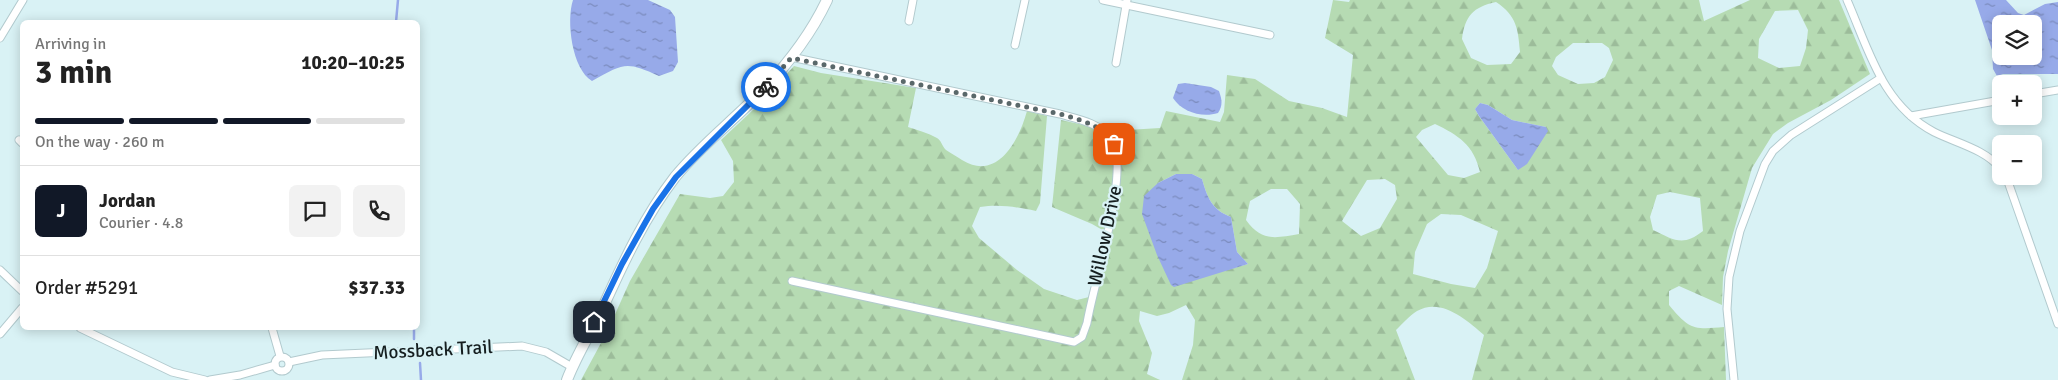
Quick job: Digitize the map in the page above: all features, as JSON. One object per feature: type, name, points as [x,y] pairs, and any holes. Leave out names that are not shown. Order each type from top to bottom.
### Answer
[{"type":"street","points":[[0,38],[23,0]]},
{"type":"street","points":[[567,380],[622,264],[653,209],[676,177],[708,142],[761,92],[791,58],[814,24],[827,0]]},
{"type":"street","points":[[909,20],[914,0]]},
{"type":"street","points":[[1015,44],[1024,0]]},
{"type":"street","points":[[1104,0],[1127,2],[1270,35]]},
{"type":"street","points":[[1847,0],[1881,78],[1894,100],[1911,116],[1932,131],[1985,155],[1992,161]]},
{"type":"street","points":[[1116,63],[1127,2]]},
{"type":"street","name":"Willow Drive","points":[[791,58],[1022,106],[1083,121],[1098,127],[1110,137],[1117,151],[1118,167],[1115,199],[1087,323],[1082,337],[1074,342],[792,280]]},
{"type":"street","points":[[1734,380],[1728,308],[1729,277],[1740,231],[1765,164],[1773,151],[1788,136],[1881,78]]},
{"type":"street","points":[[2042,93],[2058,90]]},
{"type":"street","points":[[1911,116],[1992,102]]},
{"type":"street","points":[[2009,185],[2058,324]]},
{"type":"street","points":[[0,270],[20,289]]},
{"type":"street","points":[[0,334],[20,310]]},
{"type":"street","points":[[84,330],[172,372],[205,380]]},
{"type":"street","points":[[273,330],[280,356]]},
{"type":"street","name":"Mossback Trail","points":[[210,380],[240,375],[275,365],[278,370],[285,370],[289,362],[322,355],[522,346],[546,352],[572,368]]},
{"type":"street","points":[[280,356],[285,357],[289,362]]},
{"type":"street","points":[[275,365],[276,359],[280,356]]},
{"type":"green space","points":[[1333,0],[1349,2],[1350,0],[1699,0],[1704,21],[1750,0],[1839,0],[1870,74],[1831,100],[1788,123],[1773,134],[1752,168],[1728,251],[1723,277],[1722,305],[1679,286],[1669,291],[1669,305],[1687,323],[1698,328],[1724,327],[1726,380],[1472,380],[1484,335],[1453,312],[1444,308],[1426,307],[1417,311],[1396,330],[1415,380],[1182,380],[1193,345],[1195,320],[1186,305],[1157,316],[1140,311],[1139,321],[1152,353],[1147,374],[1160,380],[581,380],[608,330],[630,281],[680,194],[710,198],[723,196],[734,182],[733,161],[721,140],[754,109],[794,66],[821,73],[916,88],[908,127],[937,138],[946,150],[962,160],[975,165],[986,166],[996,162],[1005,155],[1019,134],[1027,111],[1047,116],[1040,203],[1036,211],[1008,206],[980,207],[972,226],[979,238],[1017,270],[1044,289],[1077,300],[1089,297],[1104,264],[1113,236],[1092,224],[1052,207],[1061,120],[1111,131],[1160,128],[1166,111],[1220,122],[1224,112],[1227,75],[1255,79],[1289,101],[1322,108],[1347,117],[1353,55],[1325,38]],"holes":[[[1496,2],[1512,18],[1517,30],[1520,52],[1511,64],[1487,65],[1471,58],[1462,39],[1463,31],[1468,19],[1481,7]],[[1798,10],[1808,30],[1806,48],[1800,66],[1779,68],[1758,58],[1759,39],[1775,11]],[[1573,43],[1602,43],[1609,48],[1613,60],[1605,77],[1594,83],[1578,84],[1558,75],[1552,66],[1556,57]],[[1480,103],[1488,105],[1512,120],[1546,127],[1518,170],[1475,109]],[[1435,124],[1451,132],[1464,142],[1474,155],[1480,172],[1464,178],[1448,175],[1416,137],[1422,130]],[[1176,174],[1192,174],[1202,179],[1211,202],[1219,211],[1231,217],[1237,252],[1248,264],[1212,274],[1158,183]],[[1385,179],[1395,185],[1397,199],[1380,228],[1361,236],[1342,221],[1367,180]],[[1271,189],[1287,189],[1300,204],[1299,234],[1270,237],[1258,232],[1246,220],[1250,201]],[[1670,192],[1700,198],[1703,231],[1690,239],[1673,239],[1653,230],[1650,217],[1657,195]],[[1441,214],[1461,215],[1498,231],[1487,268],[1475,288],[1413,274],[1415,252],[1427,224]]]},
{"type":"water","points":[[573,0],[648,0],[670,10],[675,17],[678,62],[673,71],[659,76],[639,68],[625,66],[592,81],[585,75],[580,66],[572,44],[570,20]]},
{"type":"water","points":[[1975,0],[2006,0],[2018,13],[2024,15],[1992,15],[1992,50]]},
{"type":"water","points":[[2058,2],[2058,74],[1996,75],[1993,65],[2042,65],[2042,15],[2024,15],[2045,4]]},
{"type":"water","points":[[1185,83],[1211,87],[1219,91],[1222,102],[1218,113],[1205,115],[1193,113],[1177,103],[1173,98],[1178,84]]},
{"type":"water","points":[[1480,103],[1488,105],[1512,120],[1546,127],[1548,131],[1527,164],[1518,170],[1475,109]]},
{"type":"water","points":[[1176,174],[1192,174],[1202,179],[1211,202],[1219,211],[1231,217],[1237,252],[1248,264],[1174,287],[1171,285],[1157,255],[1142,214],[1144,196],[1158,183]]},
{"type":"waterway","points":[[396,20],[398,0]]},
{"type":"waterway","points":[[414,330],[414,339]]},
{"type":"waterway","points":[[420,363],[421,380]]},
{"type":"way so far","points":[[766,87],[791,58],[1060,114],[1098,127],[1110,137],[1114,144]]},
{"type":"route","points":[[594,322],[622,264],[653,209],[676,177],[708,142],[766,87]]}]
